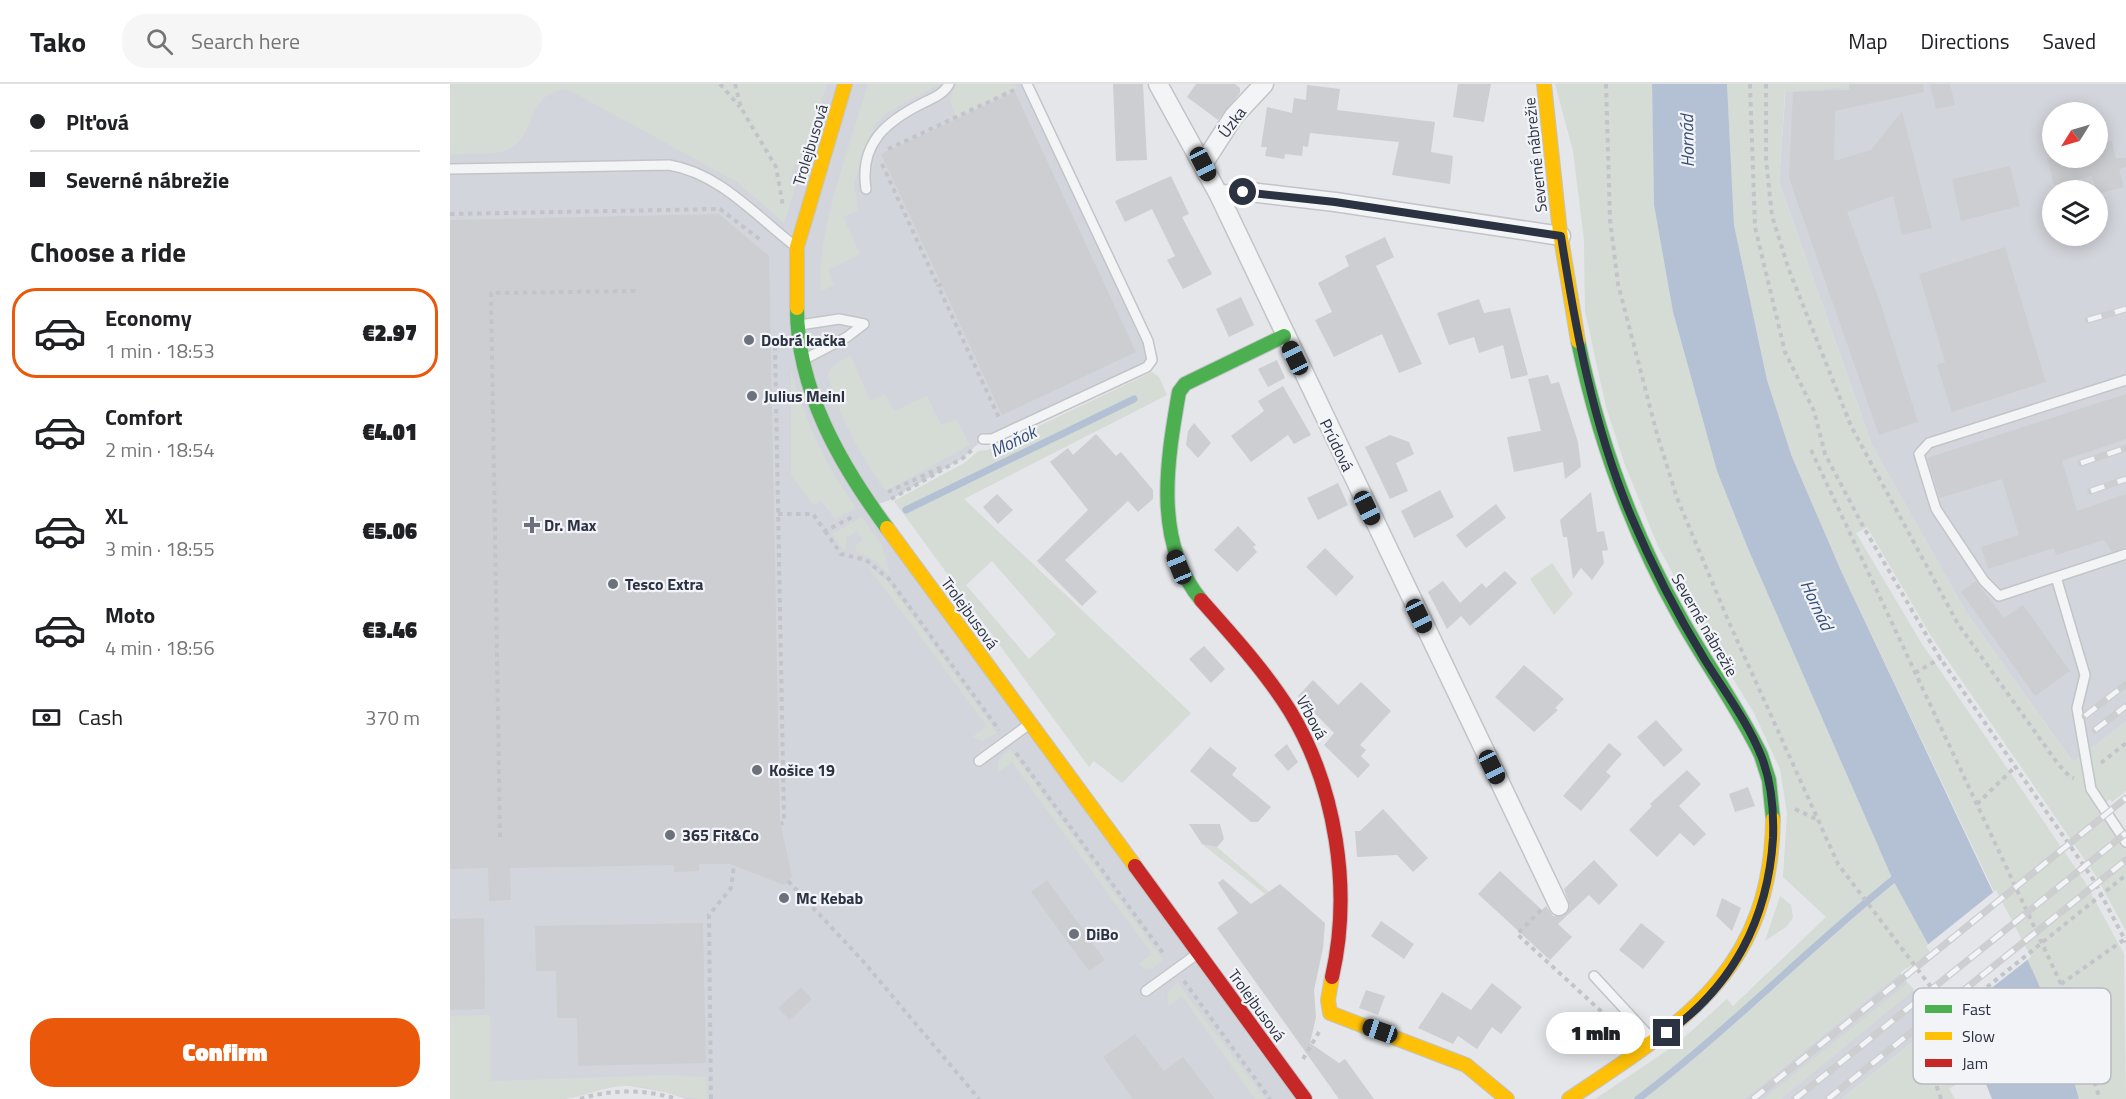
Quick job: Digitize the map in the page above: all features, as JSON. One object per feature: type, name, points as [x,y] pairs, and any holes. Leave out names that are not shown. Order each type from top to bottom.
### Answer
[{"type":"street","name":"Trolejbusová","points":[[845,84],[797,247],[797,326],[811,395],[829,436],[872,506],[1305,1099]]},
{"type":"street","name":"Prúdová","points":[[1158,84],[1203,164],[1556,901]]},
{"type":"street","name":"Úzka","points":[[1203,164],[1234,116],[1264,84]]},
{"type":"street","name":"Severné nábrežie","points":[[1544,84],[1561,236],[1578,340],[1594,412],[1614,475],[1655,568],[1691,636],[1755,741],[1768,776],[1773,801],[1768,880],[1751,935],[1720,985],[1679,1024],[1650,1036],[1569,1099]]},
{"type":"street","points":[[1218,195],[1250,192],[1335,202],[1561,236]]},
{"type":"street","name":"Vŕbová","points":[[1284,336],[1185,384],[1179,392],[1168,459],[1169,503],[1175,556],[1186,580],[1277,690],[1304,733],[1326,800],[1340,864],[1341,908],[1338,952],[1328,1005],[1330,1013]]},
{"type":"street","points":[[1330,1013],[1466,1065],[1507,1099]]},
{"type":"lane","points":[[866,189],[869,154],[881,130],[900,115],[939,95],[949,84]]},
{"type":"lane","points":[[983,439],[992,439],[1137,372],[1147,367],[1152,360],[1148,341],[1027,84]]},
{"type":"lane","points":[[450,169],[669,165],[685,167],[728,192],[797,247]]},
{"type":"lane","points":[[797,326],[839,319],[864,324],[847,337],[803,360]]},
{"type":"lane","points":[[2126,380],[1929,443],[1918,454],[1936,509],[1984,581],[1999,596],[2126,554]]},
{"type":"lane","points":[[2056,577],[2085,675],[2077,708],[2091,789],[2126,842]]},
{"type":"lane","points":[[979,761],[1030,723]]},
{"type":"lane","points":[[1146,991],[1199,952]]},
{"type":"lane","points":[[1594,976],[1650,1036]]},
{"type":"path","points":[[450,214],[720,209],[776,253],[786,225],[776,167],[741,108],[720,84]]},
{"type":"path","points":[[735,84],[741,108]]},
{"type":"path","points":[[890,500],[963,458],[1000,420],[981,374],[878,154],[1027,84]]},
{"type":"path","points":[[1606,84],[1610,220],[1618,284],[1657,434],[1677,498],[1732,628],[1838,864],[1856,891],[1932,988]]},
{"type":"path","points":[[1750,84],[1755,227],[1785,352],[1814,411],[1825,454],[1898,590],[1941,658],[2093,879],[2125,941],[2061,984]]},
{"type":"path","points":[[1766,84],[1766,159],[1772,216],[1789,270],[1851,426],[1933,580],[1977,652],[2070,777],[2079,779],[2089,773],[2126,743]]},
{"type":"path","points":[[500,837],[491,293],[639,291]]},
{"type":"path","points":[[775,342],[775,494],[784,810],[784,822],[781,824]]},
{"type":"path","points":[[1811,450],[2062,988]]},
{"type":"path","points":[[898,486],[963,458]]},
{"type":"path","points":[[1915,673],[1941,658]]},
{"type":"path","points":[[1977,804],[2016,766]]},
{"type":"path","points":[[711,1099],[706,946],[709,915],[731,888],[734,865]]},
{"type":"path","points":[[1986,988],[2126,875]]},
{"type":"path","points":[[788,881],[862,960],[979,1099]]},
{"type":"path","points":[[1556,901],[1517,934],[1631,1040],[1650,1036]]},
{"type":"path","points":[[1175,970],[1270,1099]]},
{"type":"path","points":[[1302,1062],[1330,1013]]},
{"type":"path","points":[[1936,1084],[1941,1099]]},
{"type":"path","points":[[2095,1084],[2100,1099]]},
{"type":"path","points":[[579,1099],[623,1091],[646,1092],[677,1099]]},
{"type":"shaded area","points":[[450,84],[1027,84],[1152,360],[983,439],[963,458],[890,500],[872,506],[1305,1099],[686,1099],[665,1092],[624,1085],[593,1090],[564,1099],[450,1099]]},
{"type":"shaded area","points":[[450,84],[827,84],[802,166],[795,164],[790,180],[797,183],[784,223],[737,182],[567,89],[554,92],[538,105],[525,133],[511,148],[489,153],[450,155]]},
{"type":"shaded area","points":[[868,84],[940,84],[888,112],[875,124],[854,182],[858,210],[843,217],[860,254],[828,270],[834,285],[821,291],[821,267],[829,215]]},
{"type":"shaded area","points":[[957,84],[1014,84],[1017,88],[956,117],[949,99]]},
{"type":"shaded area","points":[[1555,84],[1652,84],[1654,205],[1673,312],[1717,471],[1749,551],[1893,879],[1934,955],[1905,969],[1744,1099],[1595,1099],[1678,1043],[1727,999],[1733,1006],[1826,917],[1783,877],[1787,813],[1780,769],[1754,713],[1702,628],[1658,546],[1625,465],[1606,407],[1585,311],[1584,240],[1573,151]]},
{"type":"shaded area","points":[[1727,84],[1849,84],[1850,87],[1785,92],[1779,182],[1872,445],[1966,612],[2073,762],[2081,756],[2085,787],[2126,849],[2126,931],[2096,876],[1931,636],[1867,527],[1856,533],[1922,644],[2085,882],[2124,954],[2126,1099],[2079,1099],[2074,1084],[2111,1084],[2111,988],[2040,988],[1842,573],[1792,457],[1767,380],[1734,225]]},
{"type":"shaded area","points":[[1786,84],[2126,84],[2126,722],[2073,762],[1966,612],[1872,445],[1779,182]]},
{"type":"shaded area","points":[[851,356],[870,401],[885,394],[894,411],[927,396],[941,425],[956,419],[970,445],[886,491],[852,437],[828,377],[833,367]]},
{"type":"shaded area","points":[[791,370],[817,442],[834,475],[856,508],[835,519],[821,500],[814,505],[791,475]]},
{"type":"shaded area","points":[[1152,372],[1159,377],[1167,395],[964,499],[1191,713],[1122,783],[1094,761],[1089,767],[894,501],[966,462],[978,451],[988,450]],"holes":[[[992,561],[1056,634],[1029,659],[966,585]]]},
{"type":"shaded area","points":[[862,517],[882,545],[890,575],[872,558],[856,552],[857,544],[863,540],[857,531],[847,537],[845,551],[832,534]]},
{"type":"shaded area","points":[[1552,563],[1573,594],[1554,615],[1530,579]]},
{"type":"shaded area","points":[[867,565],[887,581],[997,733],[982,741],[972,737],[987,726]]},
{"type":"shaded area","points":[[2126,722],[2126,791],[2112,802],[2110,799],[2104,804],[2097,793],[2089,750]]},
{"type":"shaded area","points":[[1010,749],[1163,960],[1153,968],[1145,969],[1138,964],[1152,954],[1012,762],[998,772],[998,761]]},
{"type":"shaded area","points":[[1202,844],[1217,847],[1269,892],[1265,894]]},
{"type":"shaded area","points":[[1780,896],[1791,905],[1793,918],[1786,927],[1765,941]]},
{"type":"shaded area","points":[[1900,973],[1913,990],[1913,1042],[1841,1099],[1744,1099]]},
{"type":"shaded area","points":[[1178,983],[1265,1099],[1255,1099],[1182,996],[1168,1006],[1167,993]]},
{"type":"shaded area","points":[[1908,983],[1913,989],[1781,1099],[1763,1099]]},
{"type":"shaded area","points":[[490,1015],[491,1081],[667,1075],[706,1077],[707,1099],[625,1086],[562,1099],[450,1099],[450,1016]]},
{"type":"shaded area","points":[[1913,1042],[1913,1084],[1956,1084],[1949,1089],[1955,1099],[1841,1099]]},
{"type":"water","name":"Hornád","points":[[1652,84],[1727,84],[1734,225],[1767,380],[1792,457],[1842,573],[2040,988],[1956,988],[1934,955],[1893,880],[1749,551],[1717,471],[1673,312],[1654,205]]},
{"type":"water","points":[[1986,1084],[2074,1084],[2079,1099],[1992,1099]]},
{"type":"pier","points":[[1996,890],[2031,957],[1991,988],[1953,988],[1926,946]]},
{"type":"building","points":[[1113,84],[1143,84],[1147,160],[1116,161]]},
{"type":"building","points":[[1196,84],[1235,84],[1240,88],[1240,93],[1218,120],[1187,97]]},
{"type":"building","points":[[1458,84],[1491,84],[1484,122],[1453,117]]},
{"type":"building","points":[[1849,84],[1923,84],[1924,92],[1835,111],[1834,161],[1871,150],[1902,111],[1932,228],[1902,235],[1893,196],[1847,212],[1881,305],[1918,422],[1879,435],[1789,178],[1793,92],[1850,90]]},
{"type":"building","points":[[1930,84],[1950,84],[1955,105],[1936,109]]},
{"type":"building","points":[[1307,85],[1340,89],[1337,110],[1435,122],[1431,152],[1453,156],[1450,184],[1392,175],[1399,142],[1310,133],[1308,147],[1303,146],[1302,156],[1285,154],[1284,159],[1265,156],[1267,147],[1261,147],[1267,107],[1292,113],[1294,98],[1306,100]]},
{"type":"building","points":[[1015,92],[1136,352],[1002,415],[881,154]]},
{"type":"building","points":[[2112,141],[2116,158],[2126,158],[2126,167],[2119,169],[2124,187],[2108,191],[2108,180],[2093,180],[2092,176],[2075,180],[2053,180],[2050,168],[2108,168],[2108,142]]},
{"type":"building","points":[[2010,166],[2020,206],[1961,221],[1952,179]]},
{"type":"building","points":[[1171,176],[1189,214],[1182,217],[1212,274],[1183,289],[1167,260],[1175,256],[1152,209],[1125,222],[1115,201]]},
{"type":"building","name":"Tesco Extra","points":[[719,214],[769,256],[780,820],[792,877],[784,885],[730,864],[699,864],[699,871],[674,872],[674,865],[510,868],[511,900],[489,901],[488,868],[450,869],[450,220]]},
{"type":"building","points":[[1385,237],[1394,257],[1376,266],[1422,364],[1399,373],[1382,334],[1334,357],[1315,320],[1332,312],[1318,283],[1349,266],[1345,256]]},
{"type":"building","points":[[2005,247],[2046,382],[1952,412],[1937,365],[1945,362],[1919,274]]},
{"type":"building","points":[[1241,297],[1254,325],[1229,337],[1216,309]]},
{"type":"building","points":[[1479,299],[1484,313],[1510,308],[1528,375],[1511,379],[1503,345],[1479,353],[1474,337],[1449,345],[1437,313]]},
{"type":"building","points":[[1277,360],[1285,378],[1268,387],[1258,369]]},
{"type":"building","points":[[1548,375],[1551,384],[1559,382],[1578,442],[1581,467],[1565,479],[1563,462],[1514,472],[1507,437],[1541,431],[1528,379]]},
{"type":"building","points":[[1283,386],[1311,435],[1294,444],[1288,435],[1251,462],[1231,436],[1264,411],[1258,401]]},
{"type":"building","points":[[2126,394],[2126,439],[2062,461],[2077,511],[2126,494],[2126,547],[2112,552],[2104,540],[2056,555],[2054,548],[1988,569],[1981,547],[2019,535],[2002,479],[1940,498],[1927,458]]},
{"type":"building","points":[[1194,423],[1211,443],[1198,458],[1186,445],[1188,431]]},
{"type":"building","points":[[1096,434],[1116,456],[1121,452],[1153,490],[1153,499],[1138,512],[1128,501],[1065,560],[1097,592],[1082,606],[1037,561],[1088,510],[1050,462],[1068,448],[1073,455]]},
{"type":"building","points":[[1390,435],[1409,442],[1414,454],[1396,463],[1408,491],[1390,499],[1365,447]]},
{"type":"building","points":[[1338,483],[1348,505],[1318,520],[1307,498]]},
{"type":"building","points":[[1440,490],[1454,517],[1414,538],[1401,511]]},
{"type":"building","points":[[1591,492],[1597,532],[1604,531],[1608,550],[1602,551],[1604,563],[1592,580],[1581,568],[1573,579],[1567,537],[1563,537],[1560,520]]},
{"type":"building","points":[[997,494],[1013,510],[998,524],[983,507]]},
{"type":"building","points":[[1496,504],[1506,518],[1466,548],[1456,535]]},
{"type":"building","points":[[1238,526],[1256,545],[1253,547],[1257,552],[1237,572],[1214,550]]},
{"type":"building","points":[[1325,548],[1354,577],[1336,596],[1306,567]]},
{"type":"building","points":[[1505,571],[1517,583],[1470,626],[1461,616],[1447,629],[1428,592],[1443,581],[1460,603],[1482,583],[1486,588]]},
{"type":"building","points":[[1976,581],[2004,618],[2023,605],[2070,671],[2035,696],[1961,592]]},
{"type":"building","points":[[1204,646],[1225,669],[1211,683],[1189,659]]},
{"type":"building","points":[[1524,665],[1564,699],[1555,708],[1558,710],[1534,732],[1495,697]]},
{"type":"building","points":[[1313,680],[1338,705],[1361,682],[1391,711],[1360,745],[1366,750],[1361,756],[1370,765],[1358,778],[1324,745],[1334,733],[1298,696]]},
{"type":"building","points":[[1656,720],[1683,750],[1664,767],[1637,737]]},
{"type":"building","points":[[1609,743],[1622,754],[1606,772],[1611,776],[1581,811],[1563,796]]},
{"type":"building","points":[[1287,744],[1298,762],[1288,771],[1274,755]]},
{"type":"building","points":[[1210,747],[1237,768],[1232,775],[1271,807],[1258,822],[1251,822],[1190,771]]},
{"type":"building","points":[[1687,770],[1701,784],[1679,806],[1706,834],[1694,846],[1680,833],[1657,857],[1629,830],[1652,806],[1650,804]]},
{"type":"building","points":[[1748,787],[1755,806],[1735,812],[1729,794]]},
{"type":"building","points":[[1383,809],[1428,858],[1413,872],[1397,855],[1357,857],[1355,831],[1360,831]]},
{"type":"building","points":[[1189,824],[1220,824],[1224,839],[1217,847],[1202,844]]},
{"type":"building","points":[[1594,860],[1618,885],[1599,905],[1589,895],[1558,924],[1572,937],[1550,960],[1478,894],[1500,871],[1542,910],[1546,906],[1553,916],[1563,916],[1570,906],[1564,889]]},
{"type":"building","points":[[1223,879],[1251,904],[1280,884],[1325,923],[1323,948],[1314,990],[1316,1017],[1310,1043],[1339,1063],[1345,1059],[1374,1099],[1339,1099],[1217,928],[1238,913],[1218,883]]},
{"type":"building","name":"DiBo","points":[[1047,880],[1105,960],[1089,971],[1031,892]]},
{"type":"building","points":[[1722,898],[1741,908],[1732,931],[1716,916]]},
{"type":"building","points":[[484,918],[485,1009],[450,1010],[450,919]]},
{"type":"building","points":[[1381,921],[1414,944],[1404,959],[1371,936]]},
{"type":"building","points":[[703,923],[706,1063],[578,1066],[577,1018],[557,1018],[556,971],[536,971],[535,926]]},
{"type":"building","points":[[1641,923],[1665,942],[1643,969],[1619,950]]},
{"type":"building","points":[[1492,983],[1522,1007],[1501,1034],[1492,1027],[1477,1049],[1458,1036],[1453,1044],[1418,1028],[1442,992],[1471,1010]]},
{"type":"building","points":[[801,987],[812,999],[790,1020],[778,1008]]},
{"type":"building","points":[[1366,990],[1385,996],[1378,1015],[1359,1008]]},
{"type":"building","points":[[1135,1034],[1164,1071],[1183,1057],[1215,1099],[1133,1099],[1103,1057]]},
{"type":"waterway","name":"Moňok","points":[[906,510],[1134,399]]},
{"type":"waterway","points":[[1638,1099],[1705,1044],[1900,874]]},
{"type":"railway","points":[[2088,320],[2126,309]]},
{"type":"railway","points":[[2081,463],[2126,448]]},
{"type":"railway","points":[[2091,491],[2126,479]]},
{"type":"railway","points":[[2085,716],[2126,684]]},
{"type":"railway","points":[[2095,730],[2126,706]]},
{"type":"railway","points":[[1753,1099],[2126,798]]},
{"type":"railway","points":[[1933,988],[2126,833]]},
{"type":"railway","points":[[1966,988],[2126,860]]},
{"type":"railway","points":[[1795,1099],[1913,1004]]},
{"type":"railway","points":[[1828,1099],[1913,1031]]},
{"type":"traffic: fast","points":[[797,308],[804,368],[824,425],[853,478],[887,528]]},
{"type":"traffic: fast","points":[[1201,600],[1186,577],[1176,553],[1170,527],[1168,473],[1179,392],[1185,384],[1284,336]]},
{"type":"traffic: fast","points":[[1578,341],[1595,413],[1631,517],[1680,617],[1761,755],[1769,780],[1773,819]]},
{"type":"traffic: slow","points":[[797,308],[797,247],[845,84]]},
{"type":"traffic: slow","points":[[1544,84],[1560,232],[1578,341]]},
{"type":"traffic: slow","points":[[887,528],[1135,866]]},
{"type":"traffic: slow","points":[[1569,1099],[1649,1045],[1683,1017],[1713,987],[1738,954],[1756,916],[1768,872],[1773,819]]},
{"type":"traffic: slow","points":[[1332,977],[1328,1000],[1330,1013],[1466,1065],[1507,1099]]},
{"type":"traffic: jam","points":[[1201,600],[1248,654],[1280,696],[1306,741],[1319,772],[1336,840],[1340,875],[1338,944],[1332,977]]},
{"type":"traffic: jam","points":[[1135,866],[1305,1099]]},
{"type":"place","name":"Dobrá kačka","points":[[749,340]]},
{"type":"place","name":"Julius Meinl","points":[[752,396]]},
{"type":"place","name":"Dr. Max","points":[[532,525]]},
{"type":"place","name":"Tesco Extra","points":[[613,584]]},
{"type":"place","name":"Košice 19","points":[[757,770]]},
{"type":"place","name":"365 Fit&Co","points":[[670,835]]},
{"type":"place","name":"Mc Kebab","points":[[784,898]]},
{"type":"place","name":"DiBo","points":[[1074,934]]},
{"type":"route","points":[[1243,192],[1335,202],[1561,236],[1575,330],[1594,412],[1614,475],[1650,558],[1691,636],[1755,741],[1768,776],[1773,801],[1772,852],[1768,880],[1762,906],[1751,935],[1736,964],[1720,985],[1701,1005],[1667,1033]]}]
